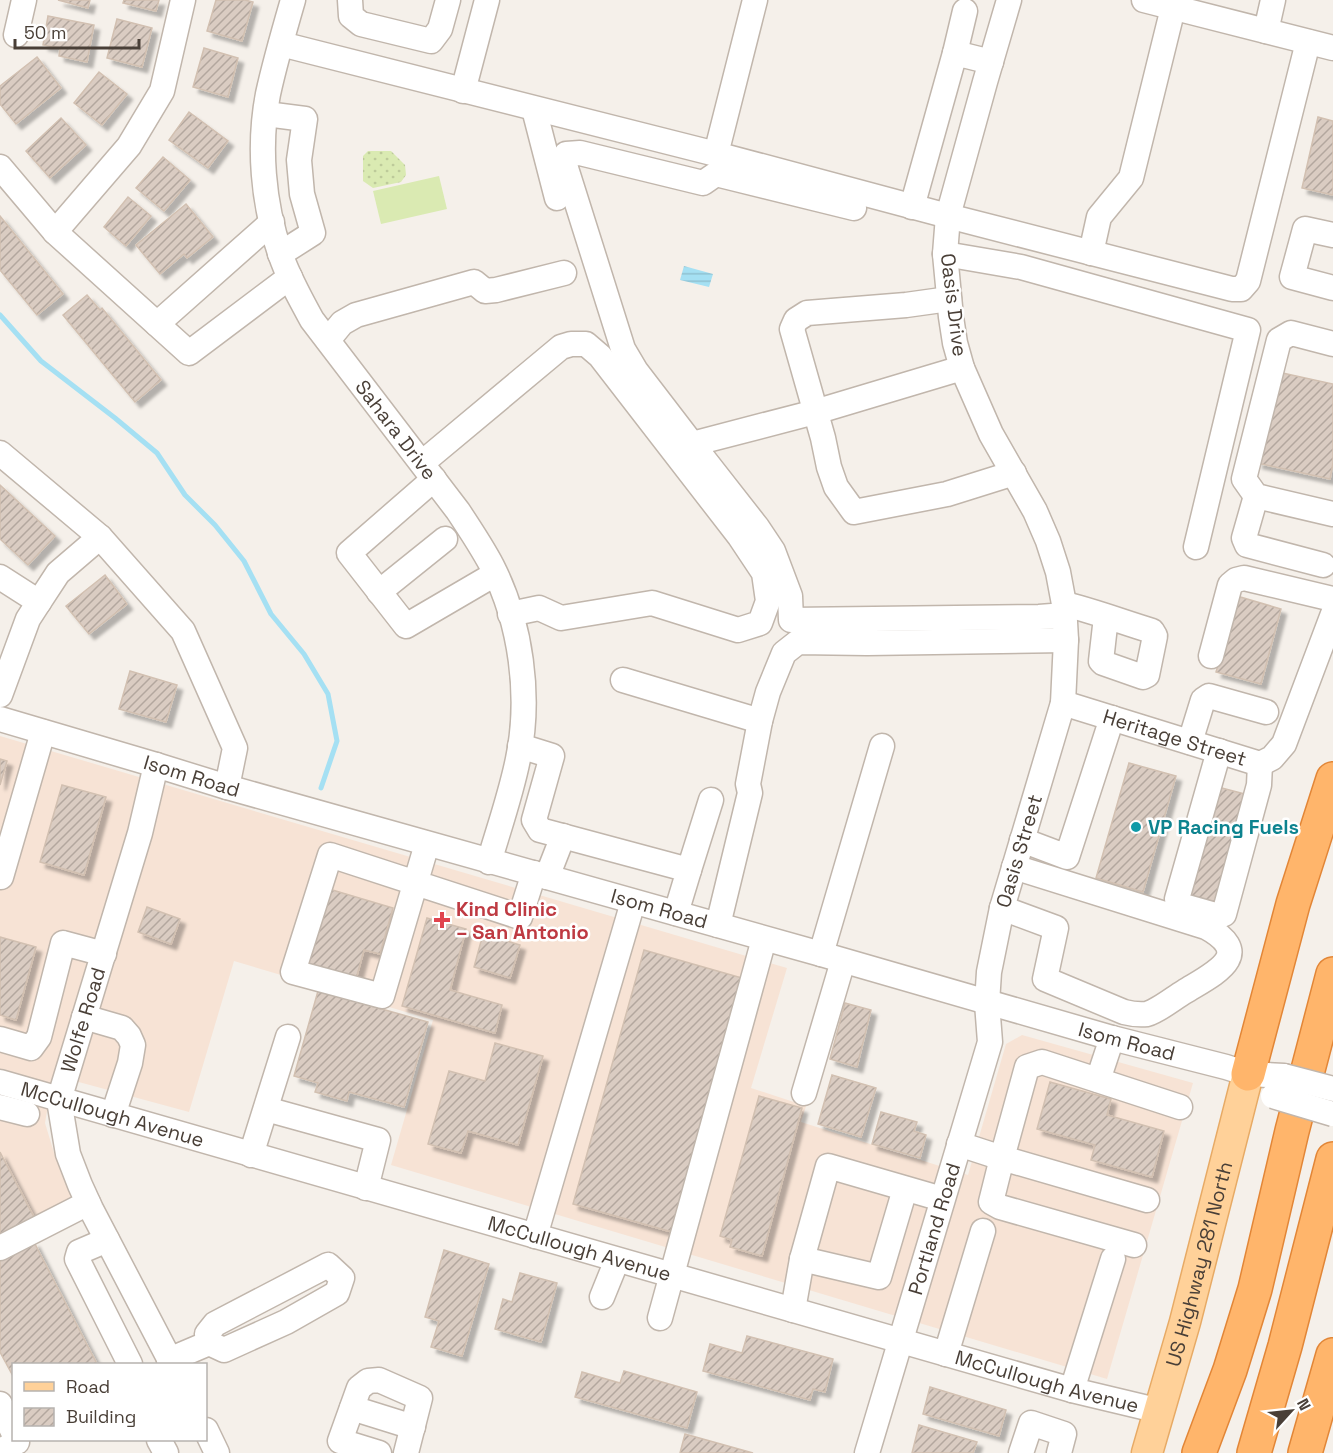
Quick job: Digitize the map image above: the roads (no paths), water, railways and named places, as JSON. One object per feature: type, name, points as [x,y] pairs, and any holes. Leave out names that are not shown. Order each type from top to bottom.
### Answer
[{"type":"highway","points":[[1248,1074],[1293,904],[1333,779]]},
{"type":"highway","points":[[1199,1453],[1230,1370],[1255,1289],[1292,1131],[1333,974]]},
{"type":"highway","points":[[1254,1453],[1286,1346],[1333,1159]]},
{"type":"highway","points":[[1305,1453],[1333,1354]]},
{"type":"main road","name":"US Highway 281 North","points":[[1146,1453],[1185,1322],[1248,1074]]},
{"type":"street","points":[[16,35],[24,0]]},
{"type":"street","points":[[55,232],[129,146],[162,91],[183,0]]},
{"type":"street","name":"Sahara Drive","points":[[292,0],[268,95],[263,162],[266,195],[280,254],[312,320],[477,538],[495,574],[514,628],[522,682],[520,747],[489,862]]},
{"type":"street","points":[[350,0],[351,16],[361,24],[431,41],[441,29],[448,0]]},
{"type":"street","points":[[463,91],[487,0]]},
{"type":"street","points":[[716,154],[755,0]]},
{"type":"street","name":"Oasis Drive","points":[[1009,0],[948,223],[945,254],[955,343],[962,368],[991,434],[1035,511],[1058,572],[1066,640],[1063,703]]},
{"type":"street","points":[[1106,617],[1091,610],[1064,610],[1039,617],[791,620],[790,596],[773,551],[757,527],[636,371],[623,349],[565,165],[567,154],[580,153],[703,183],[716,174],[789,193],[1091,253],[1232,289],[1241,289],[1248,281],[1325,41],[1266,31],[1144,0]]},
{"type":"street","points":[[1266,31],[1273,0]]},
{"type":"street","points":[[1091,253],[1100,217],[1131,178],[1173,8]]},
{"type":"street","points":[[912,207],[955,53],[964,11]]},
{"type":"street","points":[[441,29],[477,40]]},
{"type":"street","points":[[281,44],[716,154],[912,207],[948,223]]},
{"type":"street","points":[[955,53],[991,62]]},
{"type":"street","points":[[534,109],[557,198]]},
{"type":"street","points":[[266,114],[306,118],[299,160],[302,194],[313,233],[280,254]]},
{"type":"street","points":[[0,167],[55,232],[189,353],[290,277]]},
{"type":"street","points":[[157,324],[272,222]]},
{"type":"street","points":[[1333,235],[1305,229],[1292,277],[1333,288]]},
{"type":"street","points":[[945,254],[1021,267],[1248,330],[1196,547]]},
{"type":"street","points":[[328,340],[342,323],[356,315],[474,282],[485,291],[496,290],[564,273]]},
{"type":"street","points":[[949,299],[807,313],[796,320],[792,329],[836,487],[854,512],[947,494],[1014,473]]},
{"type":"street","points":[[1333,344],[1292,333],[1280,340],[1244,479],[1256,496],[1333,514]]},
{"type":"street","points":[[495,574],[406,626],[349,553],[428,471],[561,347],[586,344],[600,356],[740,537],[764,573],[768,601],[760,623],[738,630],[652,603],[561,618],[539,608],[510,614]]},
{"type":"street","points":[[692,444],[815,412],[962,368]]},
{"type":"street","points":[[0,453],[100,537],[183,631],[235,748],[227,787]]},
{"type":"street","points":[[1256,496],[1244,538],[1247,545],[1323,565]]},
{"type":"street","points":[[0,695],[28,619],[58,573],[100,537]]},
{"type":"street","points":[[379,592],[445,539]]},
{"type":"street","points":[[0,577],[39,602]]},
{"type":"street","points":[[1211,656],[1230,585],[1236,580],[1244,578],[1333,599]]},
{"type":"street","name":"Heritage Street","points":[[1063,703],[1260,764],[1272,758],[1284,744],[1333,614]]},
{"type":"street","points":[[718,925],[750,793],[748,784],[760,721],[768,692],[784,653],[798,642],[1066,640]]},
{"type":"street","points":[[623,680],[760,721]]},
{"type":"street","points":[[1190,742],[1203,700],[1209,696],[1266,712]]},
{"type":"street","name":"Oasis Street","points":[[987,1003],[989,972],[1002,908],[1063,703]]},
{"type":"street","points":[[1022,840],[1067,857],[1112,718]]},
{"type":"street","name":"Isom Road","points":[[0,719],[489,862],[1112,1038],[1226,1067],[1278,1086],[1333,1114]]},
{"type":"street","points":[[1,877],[43,732]]},
{"type":"street","points":[[804,1093],[832,958],[882,746]]},
{"type":"street","points":[[520,747],[552,756],[534,820],[540,830],[689,870]]},
{"type":"street","points":[[1219,751],[1178,899],[1180,905],[1220,916],[1224,914],[1259,785],[1260,764]]},
{"type":"street","name":"Wolfe Road","points":[[156,765],[140,833],[59,1100],[68,1154],[88,1203],[170,1363]]},
{"type":"street","points":[[676,913],[711,800]]},
{"type":"street","points":[[427,844],[416,884],[382,996],[293,972],[330,855],[416,884],[520,917],[540,875],[563,836]]},
{"type":"street","points":[[1002,908],[1056,928],[1045,979],[1135,1015],[1149,1014],[1216,972],[1228,961],[1230,951],[1226,940],[1206,927],[1014,867]]},
{"type":"street","points":[[535,1236],[633,902]]},
{"type":"street","points":[[660,1318],[764,939]]},
{"type":"street","points":[[0,1039],[31,1048],[39,1037],[63,943],[104,954]]},
{"type":"street","name":"Portland Road","points":[[867,1453],[990,1042],[987,1003]]},
{"type":"street","points":[[84,1017],[122,1028],[133,1045],[130,1063],[113,1115]]},
{"type":"street","points":[[251,1155],[288,1037]]},
{"type":"street","points":[[1098,1080],[1112,1038]]},
{"type":"street","points":[[1134,1245],[1000,1207],[991,1202],[1027,1067],[1042,1062],[1179,1107]]},
{"type":"street","name":"McCullough Avenue","points":[[0,1082],[1072,1390],[1160,1411]]},
{"type":"street","name":"Isom Road","points":[[1278,1086],[1333,1089]]},
{"type":"street","points":[[0,1107],[27,1114]]},
{"type":"street","points":[[266,1109],[378,1140],[366,1188]]},
{"type":"street","points":[[959,1144],[1147,1200]]},
{"type":"street","points":[[793,1310],[802,1259],[828,1166],[942,1199]]},
{"type":"street","points":[[802,1259],[879,1277],[905,1189]]},
{"type":"street","points":[[0,1248],[88,1203]]},
{"type":"street","points":[[946,1354],[983,1231]]},
{"type":"street","points":[[107,1240],[79,1252],[77,1259],[129,1363]]},
{"type":"street","points":[[1072,1390],[1113,1259]]},
{"type":"street","points":[[602,1297],[617,1260]]},
{"type":"street","points":[[328,1265],[342,1278],[337,1293],[286,1322],[224,1350],[210,1343],[207,1334],[215,1324],[328,1265]]},
{"type":"street","points":[[111,1326],[143,1310]]},
{"type":"street","points":[[170,1363],[210,1343]]},
{"type":"street","points":[[379,1453],[340,1441],[359,1388],[368,1381],[380,1380],[420,1398],[405,1453]]},
{"type":"street","points":[[0,1404],[12,1434]]},
{"type":"street","points":[[352,1408],[413,1427]]},
{"type":"street","points":[[1021,1453],[1031,1423],[1064,1434],[1059,1453]]},
{"type":"street","points":[[207,1432],[217,1453]]},
{"type":"water","points":[[684,266],[713,274],[709,287],[680,280]]},
{"type":"waterway","points":[[0,315],[41,361],[157,453],[185,495],[215,525],[244,561],[271,614],[304,654],[328,694],[337,741],[321,788]]},
{"type":"place","name":"VP Racing Fuels","points":[[1136,827]]},
{"type":"place","name":"Kind Clinic – San Antonio","points":[[442,920]]}]
